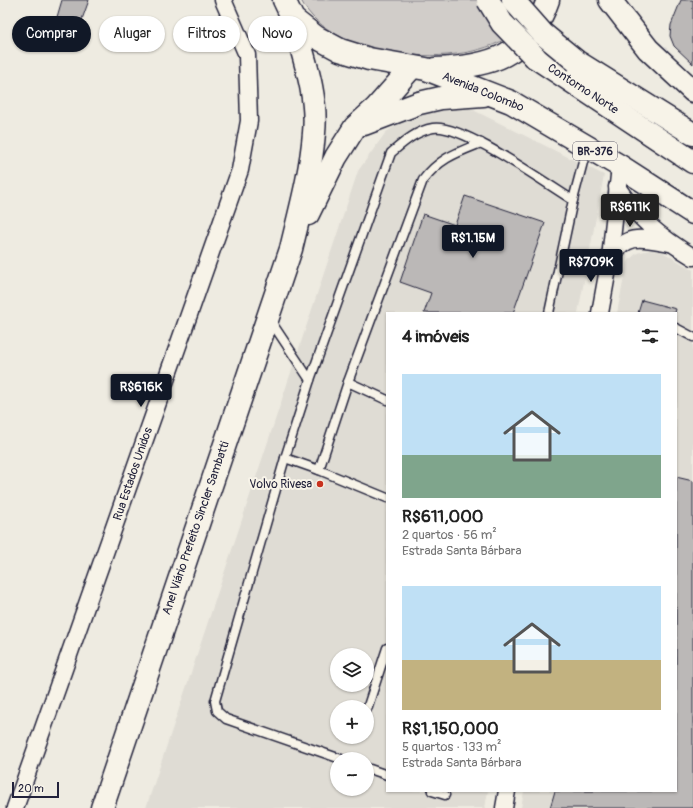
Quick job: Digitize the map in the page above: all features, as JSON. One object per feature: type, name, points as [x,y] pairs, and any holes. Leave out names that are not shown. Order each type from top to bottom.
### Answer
[{"type":"highway","name":"Contorno Norte","points":[[488,0],[502,23],[535,57],[693,162]]},
{"type":"highway","name":"Contorno Norte","points":[[513,0],[543,34],[576,61],[693,134]]},
{"type":"highway","points":[[419,68],[463,68],[503,57],[520,46],[533,33],[543,16],[548,0]]},
{"type":"highway","points":[[610,0],[620,16],[648,48],[693,91]]},
{"type":"highway","name":"Avenida Colombo","points":[[288,9],[316,37],[340,50],[369,59],[419,68],[495,95],[541,118],[588,147],[619,177],[693,213]]},
{"type":"highway","name":"Anel Viário Prefeito Sincler Sambatti","points":[[102,808],[291,249],[309,168],[315,132],[313,100],[288,9]]},
{"type":"highway","name":"Anel Viário Prefeito Sincler Sambatti","points":[[291,249],[336,157],[355,127],[419,68]]},
{"type":"highway","points":[[355,127],[419,103],[441,98],[495,95]]},
{"type":"street","name":"Rua Estados Unidos","points":[[15,808],[240,170],[249,121],[247,55],[224,0]]},
{"type":"street","points":[[619,177],[630,206],[644,222],[670,243],[693,257]]},
{"type":"street","points":[[600,312],[610,258],[619,177]]},
{"type":"street","points":[[610,258],[622,243],[630,240],[646,239],[670,243]]},
{"type":"street","points":[[504,808],[507,792]]},
{"type":"lane","points":[[330,755],[226,719],[217,711],[215,701],[285,458],[310,380],[391,153],[410,136],[433,128],[451,129],[481,143],[573,200]]},
{"type":"lane","points":[[319,470],[348,382],[423,180],[433,168],[446,157],[481,143]]},
{"type":"lane","points":[[549,312],[573,200],[588,147]]},
{"type":"lane","points":[[268,316],[310,380]]},
{"type":"lane","points":[[677,329],[693,337]]},
{"type":"lane","points":[[348,382],[386,400]]},
{"type":"lane","points":[[285,458],[319,470],[386,498]]},
{"type":"lane","points":[[370,700],[386,651]]},
{"type":"lane","points":[[374,770],[386,775]]},
{"type":"lane","points":[[435,792],[445,795]]},
{"type":"shaded area","points":[[301,0],[535,0],[530,14],[521,27],[500,42],[472,51],[439,55],[405,54],[371,48],[341,37],[317,21]]},
{"type":"shaded area","name":"Volvo Rivesa","points":[[463,105],[604,175],[578,312],[386,312],[386,792],[488,792],[485,808],[146,808],[358,171],[386,132],[417,113]]},
{"type":"shaded area","points":[[649,250],[661,251],[693,270],[693,808],[521,808],[524,792],[677,792],[677,312],[617,312],[626,267],[629,260],[637,253]]},
{"type":"building","points":[[62,0],[89,0],[83,16],[57,16]]},
{"type":"building","points":[[681,0],[693,0],[693,64],[674,46],[670,36],[671,25]]},
{"type":"building","points":[[465,196],[545,223],[513,312],[424,312],[431,293],[400,282],[423,214],[455,225]]},
{"type":"building","points":[[642,300],[676,309],[675,312],[638,312]]},
{"type":"building","points":[[677,477],[693,481],[693,808],[550,808],[555,792],[677,792]]},
{"type":"place","name":"Volvo Rivesa","points":[[320,484]]}]
